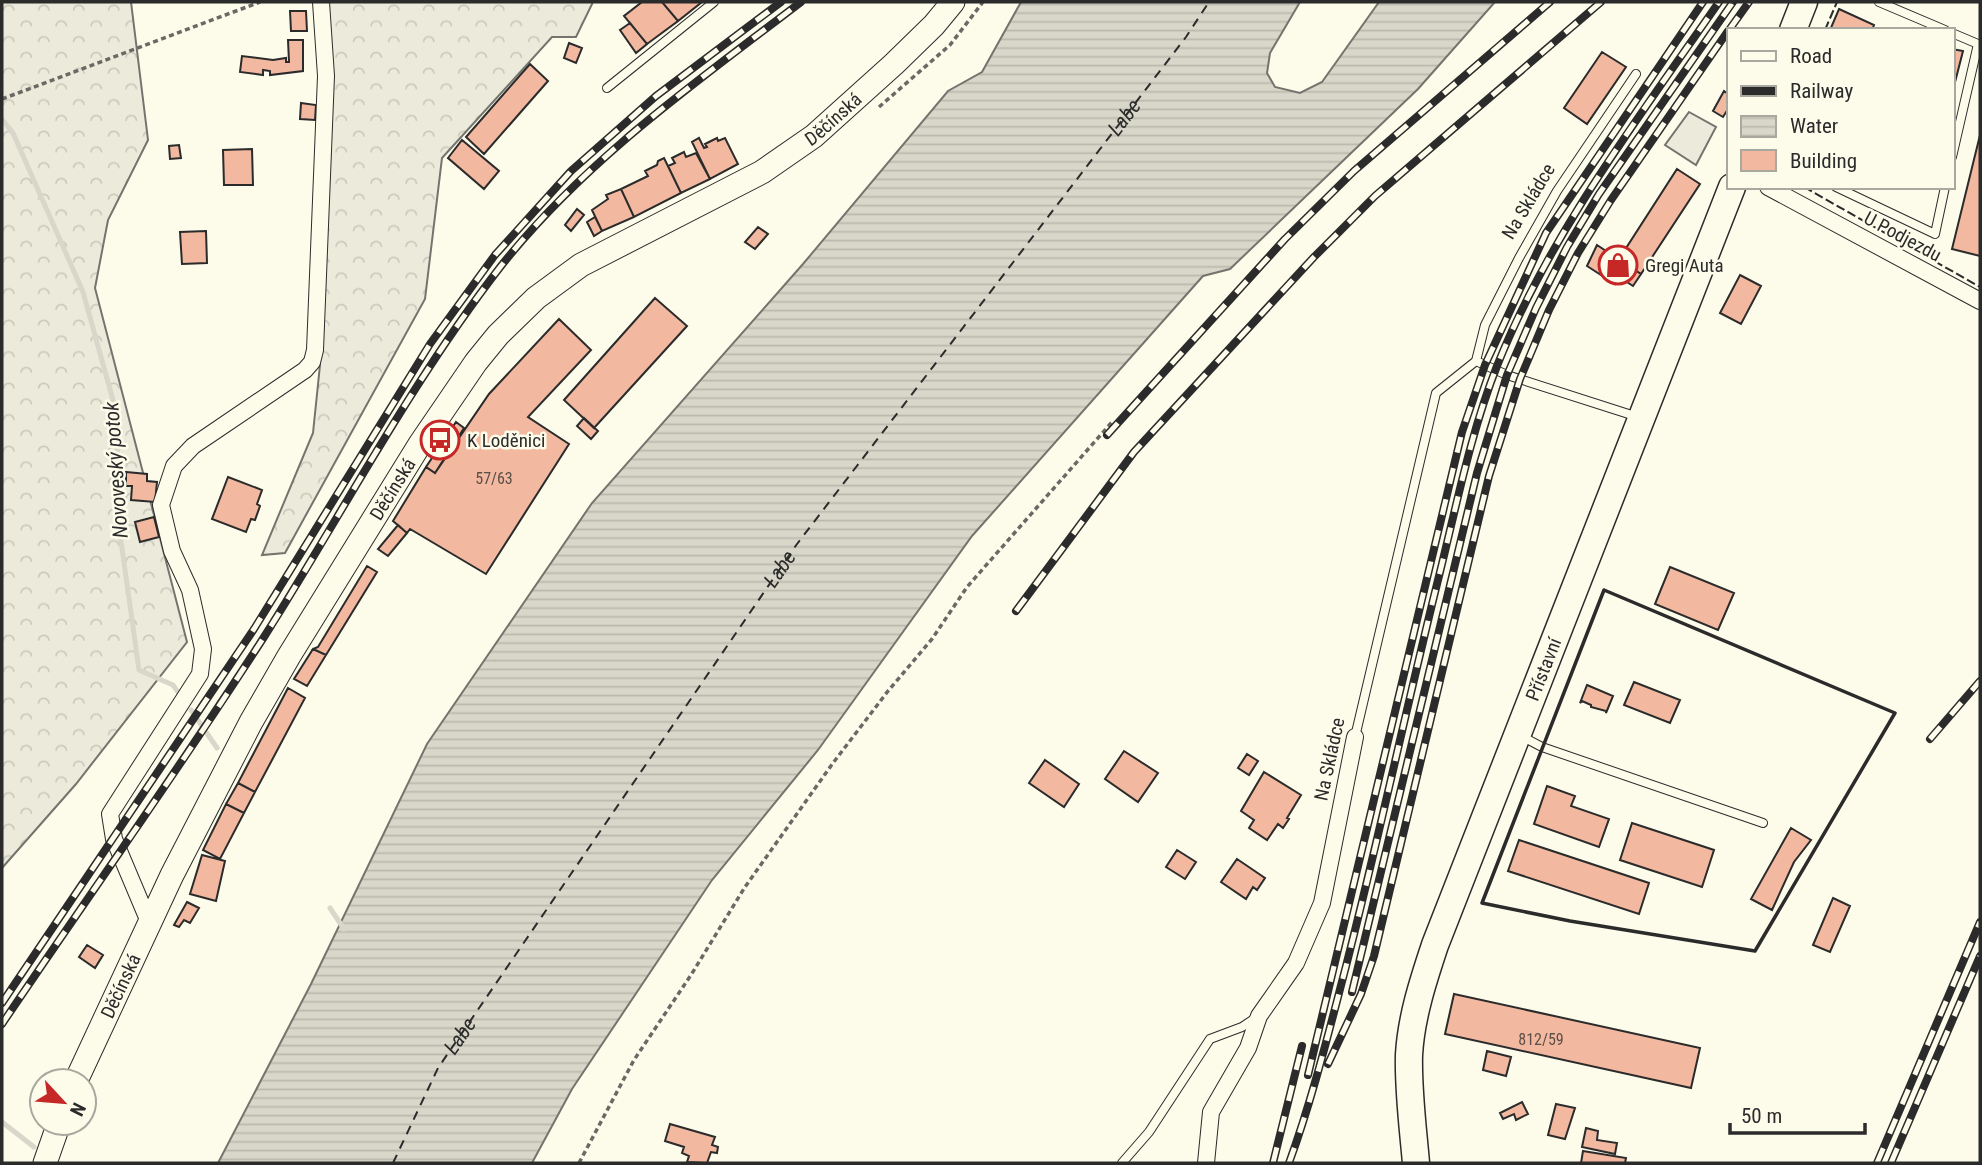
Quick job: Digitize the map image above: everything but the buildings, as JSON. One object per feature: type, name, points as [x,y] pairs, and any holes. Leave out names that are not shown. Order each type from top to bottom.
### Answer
[{"type":"main road","name":"Děčínská","points":[[82,1067],[149,922],[221,778],[289,656],[420,444],[476,362],[498,335],[536,298],[581,265],[762,172],[814,136],[894,64],[953,2]]},
{"type":"main road","points":[[1794,28],[1804,2]]},
{"type":"main road","name":"Přístavní","points":[[1416,1163],[1409,1056],[1414,1018],[1435,945],[1731,189]]},
{"type":"main road","points":[[45,1163],[54,1137]]},
{"type":"street","points":[[149,922],[114,839],[110,814],[200,674],[203,649],[190,590],[172,551],[161,505],[174,466],[193,446],[305,370],[312,362],[315,349],[326,76],[321,2]]},
{"type":"street","name":"U Podjezdu","points":[[1772,189],[1980,301]]},
{"type":"street","name":"Na Skládce","points":[[1206,1163],[1211,1112],[1248,1048],[1259,1016],[1296,962],[1322,903],[1355,737]]},
{"type":"lane","points":[[607,88],[714,2]]},
{"type":"lane","points":[[1879,2],[1940,28]]},
{"type":"lane","points":[[1954,34],[1978,44],[1954,148]]},
{"type":"lane","name":"Na Skládce","points":[[1355,737],[1436,393],[1476,361],[1485,325],[1519,258],[1557,191],[1636,74]]},
{"type":"lane","points":[[1840,189],[1935,234],[1945,189]]},
{"type":"lane","points":[[1476,361],[1507,374],[1641,418]]},
{"type":"lane","points":[[1518,735],[1542,747],[1763,823]]},
{"type":"lane","points":[[1122,1163],[1149,1132],[1210,1039],[1242,1027],[1259,1016]]},
{"type":"path","points":[[2,99],[260,2]]},
{"type":"path","points":[[579,1163],[634,1060],[745,887],[833,763],[932,639],[967,587],[1112,422]]},
{"type":"green space","points":[[2,2],[131,2],[148,140],[108,220],[95,288],[187,642],[76,784],[2,868]]},
{"type":"green space","points":[[324,2],[593,2],[576,37],[552,37],[442,158],[425,299],[285,553],[262,555],[313,433],[320,365],[324,204]]},
{"type":"shaded area","points":[[1689,112],[1716,127],[1696,165],[1665,145]]},
{"type":"water","name":"Labe","points":[[1021,2],[1300,2],[1270,53],[1267,73],[1275,87],[1300,93],[1322,82],[1379,2],[1495,2],[1418,89],[1230,269],[1203,276],[972,536],[818,750],[712,880],[572,1089],[532,1163],[218,1163],[311,984],[427,744],[592,503],[803,264],[948,91],[982,72]]},
{"type":"waterway","name":"Novoveský potok","points":[[2,119],[13,133],[83,292],[116,411],[120,534],[139,670],[173,685],[178,692]]},
{"type":"waterway","name":"Novoveský potok","points":[[191,710],[217,748]]},
{"type":"waterway","name":"Novoveský potok","points":[[330,908],[344,929]]},
{"type":"waterway","points":[[2,1122],[34,1147]]},
{"type":"ferry route","points":[[393,1163],[438,1068],[797,544],[1186,37],[1209,2]]},
{"type":"railway","points":[[2,1003],[254,629],[430,344],[495,255],[571,171],[656,96],[781,2]]},
{"type":"railway","points":[[2,1024],[232,686],[407,402],[468,310],[501,266],[568,191],[605,157],[682,93],[801,2]]},
{"type":"railway","points":[[1107,435],[1285,239],[1354,171],[1550,2]]},
{"type":"railway","points":[[1016,611],[1134,452],[1314,257],[1375,196],[1601,2]]},
{"type":"railway","points":[[1308,1075],[1462,432],[1485,365],[1546,233],[1703,2]]},
{"type":"railway","points":[[1289,1163],[1332,1019],[1370,871],[1465,468],[1497,366],[1518,317],[1569,223],[1719,2]]},
{"type":"railway","points":[[1352,992],[1477,473],[1507,375],[1536,308],[1567,247],[1599,194],[1733,2]]},
{"type":"railway","points":[[1730,28],[1749,2]]},
{"type":"railway","points":[[1328,1064],[1361,994],[1374,956],[1489,476],[1520,379],[1549,310],[1578,253],[1611,200],[1727,32]]},
{"type":"railway","points":[[1930,739],[1980,681]]},
{"type":"railway","points":[[1877,1163],[1980,922]]},
{"type":"railway","points":[[1891,1163],[1980,956]]},
{"type":"railway","points":[[1273,1163],[1302,1046]]},
{"type":"fence","points":[[1826,28],[1837,2]]},
{"type":"fence","points":[[1808,189],[1980,287]]},
{"type":"wall","points":[[1604,590],[1895,713],[1755,951],[1570,921],[1482,903],[1604,590]]},
{"type":"place","name":"Gregi Auta","points":[[1618,265]]},
{"type":"place","name":"K Loděnici","points":[[440,440]]}]
